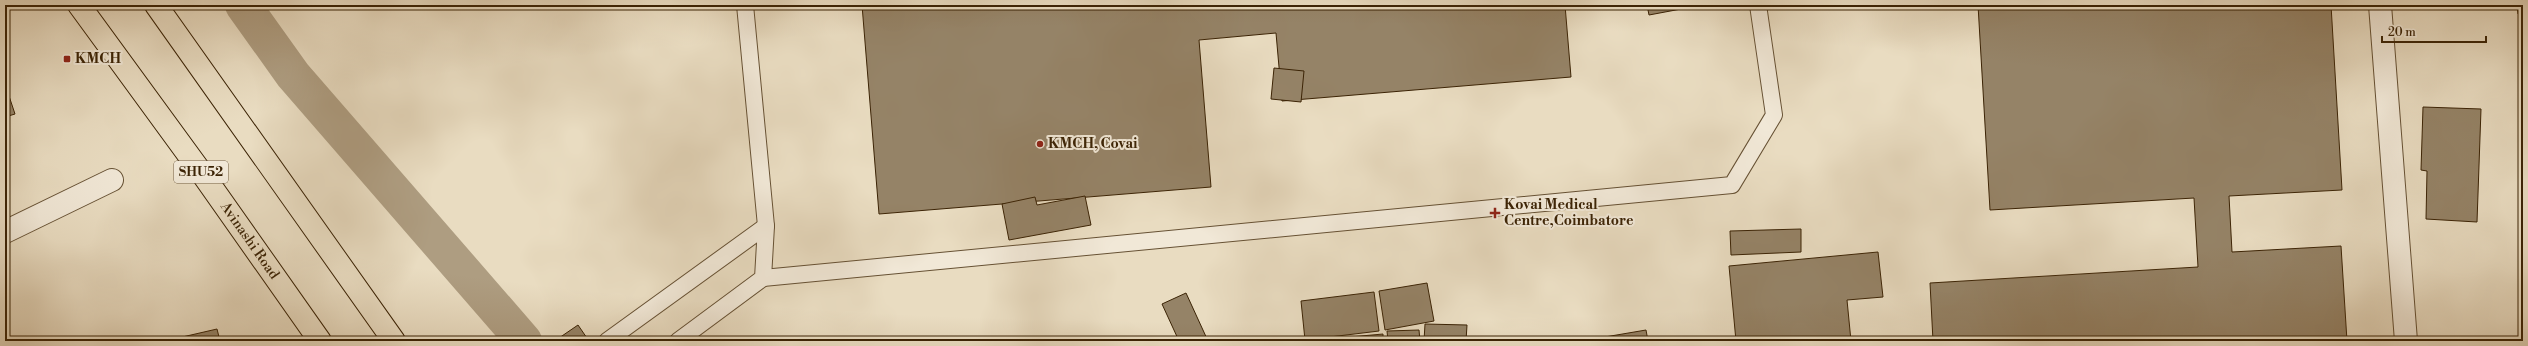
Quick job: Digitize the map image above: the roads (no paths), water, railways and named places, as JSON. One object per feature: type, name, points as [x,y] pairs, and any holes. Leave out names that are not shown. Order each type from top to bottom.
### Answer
[{"type":"main road","name":"Avinashi Road","points":[[79,5],[201,172],[320,341]]},
{"type":"main road","points":[[156,5],[394,341]]},
{"type":"street","points":[[2380,5],[2406,341]]},
{"type":"street","points":[[5,232],[112,180]]},
{"type":"lane","points":[[745,5],[766,226],[763,278]]},
{"type":"lane","points":[[678,341],[763,278],[1732,185],[1774,115],[1758,5]]},
{"type":"lane","points":[[607,341],[766,226]]},
{"type":"waterway","points":[[243,5],[293,75],[524,341]]},
{"type":"place","name":"KMCH","points":[[67,59]]},
{"type":"place","name":"KMCH, Covai","points":[[1040,144]]},
{"type":"place","name":"Kovai Medical Centre,Coimbatore","points":[[1495,213]]}]
